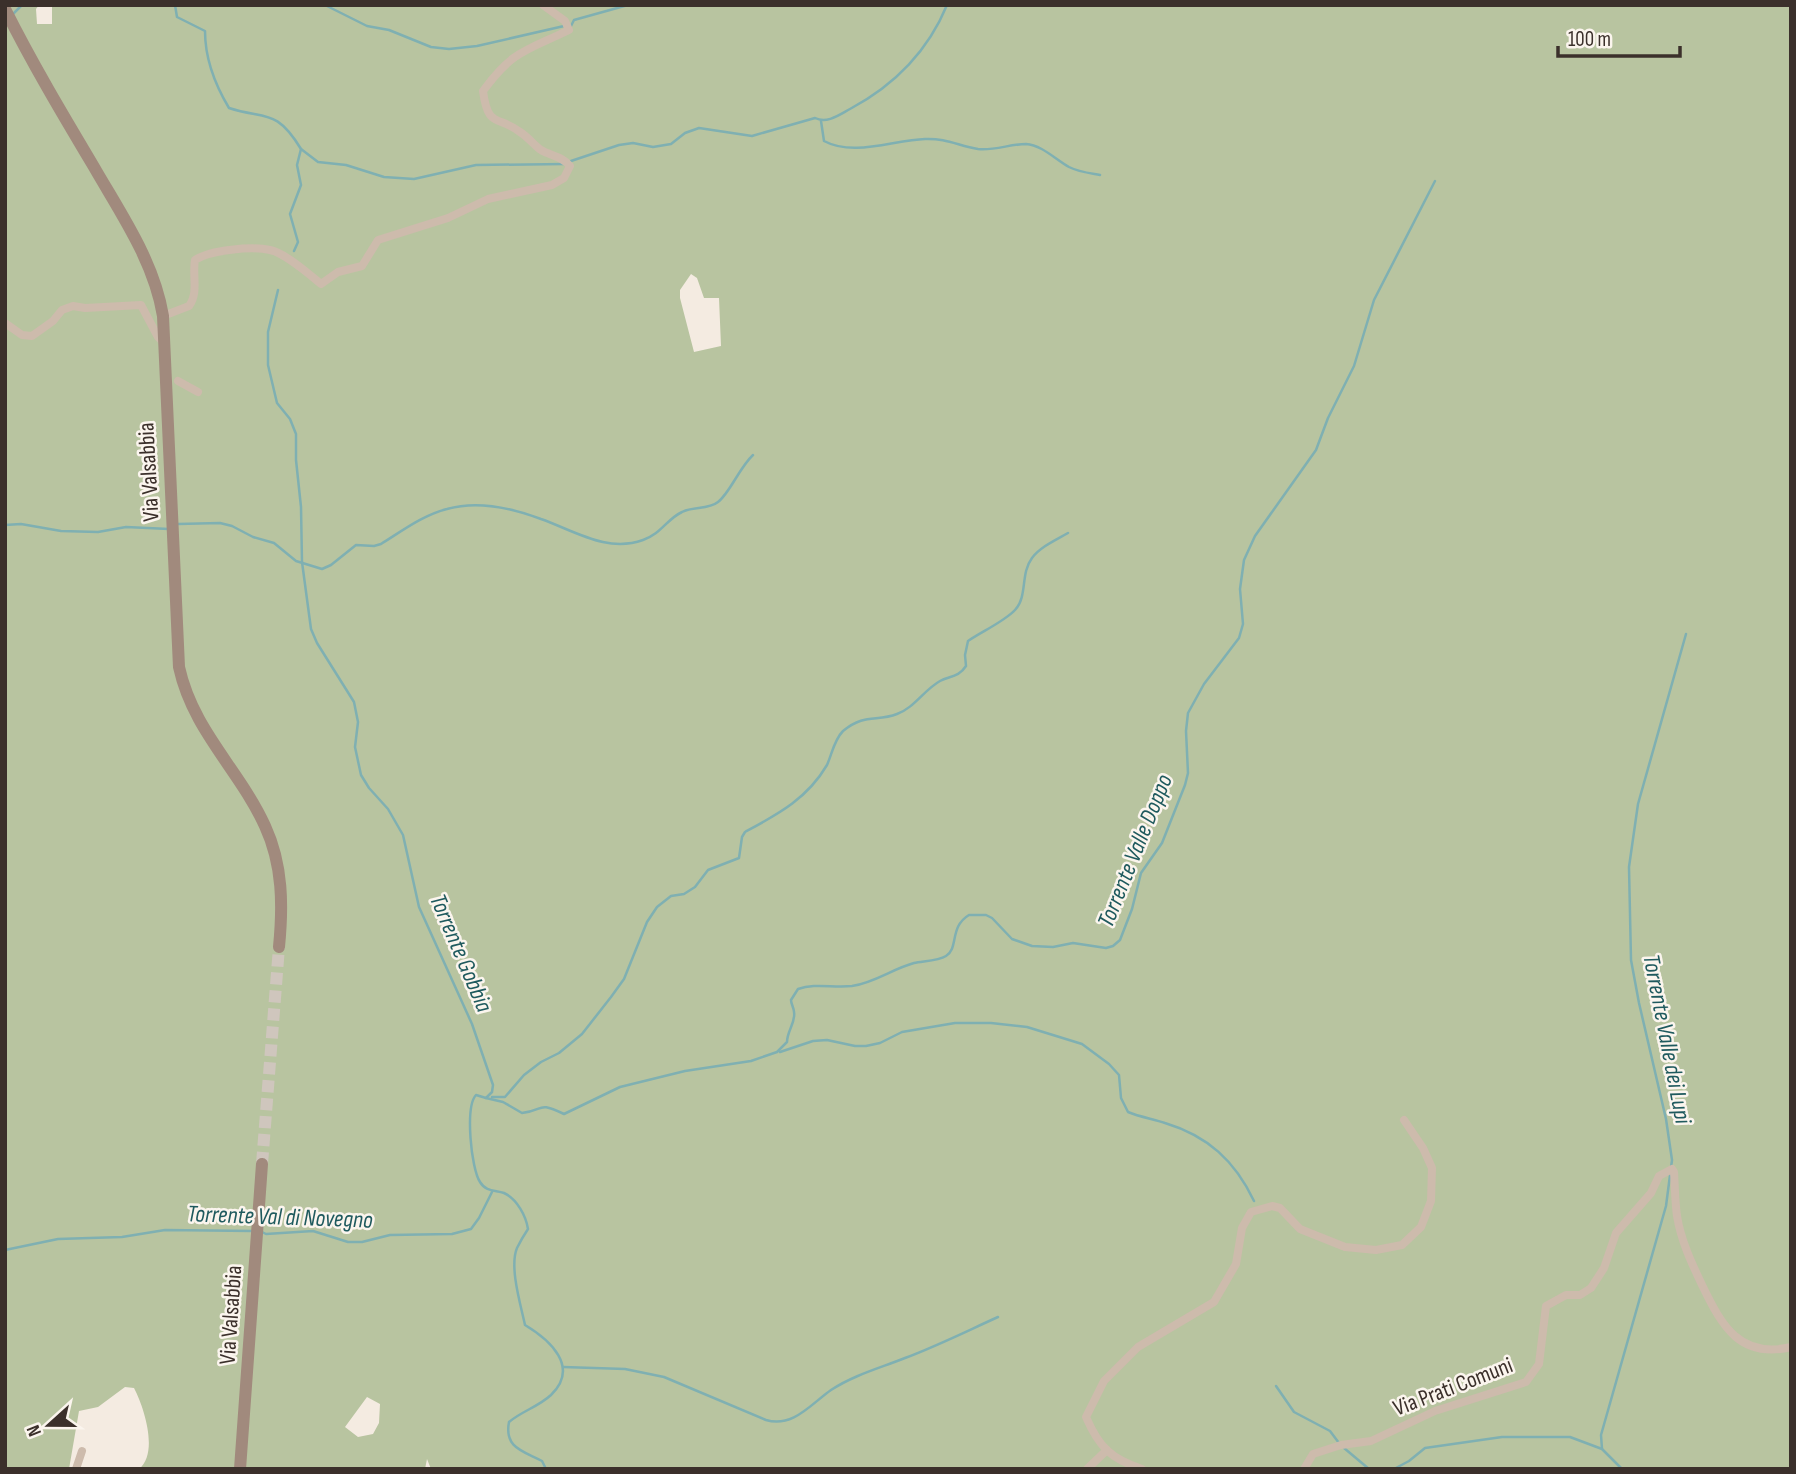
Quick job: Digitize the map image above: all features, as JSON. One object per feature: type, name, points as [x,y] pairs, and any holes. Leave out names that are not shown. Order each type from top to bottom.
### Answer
[{"type":"main road","name":"Via Valsabbia","points":[[5,9],[75,136],[132,231],[155,280],[163,316],[165,344],[177,650],[182,682],[200,724],[256,808],[273,845],[281,884],[279,947]]},
{"type":"main road","name":"Via Valsabbia","points":[[240,1469],[262,1168]]},
{"type":"street","points":[[163,316],[192,303],[195,260],[204,254],[219,250],[271,250],[291,261],[321,284],[338,272],[362,266],[378,240],[447,218],[488,199],[552,185],[564,177],[570,166],[564,159],[542,150],[518,130],[496,122],[485,103],[483,90],[506,62],[520,52],[569,30],[565,21],[543,5]]},
{"type":"street","points":[[5,323],[22,335],[32,336],[53,321],[62,310],[74,306],[85,308],[141,305],[158,337],[165,344]]},
{"type":"street","points":[[178,381],[198,393]]},
{"type":"street","points":[[1142,1469],[1122,1462],[1107,1450],[1096,1439],[1086,1417],[1104,1381],[1138,1347],[1214,1302],[1236,1264],[1242,1228],[1251,1212],[1272,1206],[1287,1213],[1300,1229],[1345,1247],[1376,1250],[1402,1245],[1421,1227],[1432,1201],[1432,1168],[1423,1148],[1404,1120]]},
{"type":"street","name":"Via Prati Comuni","points":[[1304,1469],[1313,1454],[1341,1445],[1371,1441],[1435,1411],[1526,1382],[1539,1364],[1546,1306],[1566,1295],[1580,1295],[1591,1288],[1599,1279],[1616,1233],[1651,1193],[1658,1175],[1669,1169],[1674,1172],[1677,1215],[1690,1261],[1723,1325],[1733,1336],[1750,1346],[1775,1351],[1791,1347]]},
{"type":"street","points":[[1087,1469],[1107,1450]]},
{"type":"street","points":[[76,1469],[82,1451]]},
{"type":"green space","points":[[5,5],[39,5],[36,9],[37,24],[52,24],[52,5],[1791,5],[1791,1469],[431,1469],[427,1459],[425,1469],[139,1469],[148,1452],[148,1430],[134,1388],[125,1387],[98,1407],[79,1411],[69,1469],[5,1469]],"holes":[[[691,274],[697,278],[704,298],[719,298],[721,346],[694,352],[680,298],[680,290]],[[367,1397],[380,1404],[379,1423],[373,1434],[358,1437],[345,1427]]]},
{"type":"waterway","points":[[12,15],[22,5]]},
{"type":"waterway","points":[[175,5],[177,17],[205,31],[211,71],[229,108],[277,121],[301,149],[297,165],[301,185],[290,214],[298,242],[294,251]]},
{"type":"waterway","points":[[325,5],[367,26],[389,30],[431,47],[449,49],[477,46],[564,26]]},
{"type":"waterway","points":[[571,26],[574,20],[628,5]]},
{"type":"waterway","points":[[571,161],[619,145],[633,143],[653,147],[671,144],[685,133],[699,128],[752,136],[815,118],[833,118],[881,90],[908,66],[930,37],[947,5]]},
{"type":"waterway","points":[[821,121],[824,141],[836,146],[861,148],[925,139],[984,149],[1026,144],[1043,150],[1073,169],[1100,175]]},
{"type":"waterway","points":[[301,149],[318,162],[346,165],[384,177],[414,179],[476,165],[565,164]]},
{"type":"waterway","name":"Torrente Valle Doppo","points":[[486,1098],[503,1102],[522,1113],[545,1107],[564,1114],[620,1087],[685,1071],[751,1061],[777,1052],[787,1042],[794,1016],[791,1000],[798,989],[860,984],[914,963],[943,958],[952,948],[959,925],[969,915],[986,915],[1012,939],[1032,946],[1053,947],[1073,943],[1106,948],[1120,940],[1132,909],[1141,873],[1162,843],[1185,785],[1188,773],[1188,713],[1204,684],[1239,638],[1243,624],[1240,589],[1244,560],[1255,536],[1316,450],[1328,418],[1354,366],[1374,300],[1435,181]]},
{"type":"waterway","name":"Torrente Gobbia","points":[[278,290],[268,332],[268,365],[277,403],[290,419],[296,434],[302,562],[311,629],[354,702],[358,722],[355,747],[361,775],[388,809],[403,835],[419,907],[472,1024],[493,1085],[492,1092],[486,1098],[476,1095],[473,1102],[470,1124],[474,1164],[482,1185],[509,1196],[520,1208],[525,1219],[528,1229],[517,1248],[514,1265],[525,1325],[552,1346],[562,1365],[563,1374],[551,1395],[509,1422],[508,1431],[516,1448],[542,1461],[546,1469]]},
{"type":"waterway","points":[[178,524],[220,523],[232,526],[253,537],[274,543],[296,561],[322,569],[356,545],[381,544],[430,515],[459,506],[483,505],[507,509],[591,539],[617,544],[630,543],[649,537],[682,512],[718,502],[753,455]]},
{"type":"waterway","points":[[5,525],[21,524],[61,531],[98,532],[126,527],[169,529]]},
{"type":"waterway","points":[[492,1097],[505,1097],[524,1075],[559,1053],[582,1034],[624,979],[647,922],[657,907],[671,896],[684,894],[695,887],[708,870],[739,858],[745,832],[780,812],[810,787],[827,765],[835,743],[843,731],[858,722],[903,711],[934,685],[963,670],[966,666],[968,641],[1015,610],[1032,558],[1044,547],[1068,533]]},
{"type":"waterway","name":"Torrente Valle dei Lupi","points":[[1602,1449],[1601,1435],[1666,1206],[1672,1160],[1666,1119],[1631,960],[1629,867],[1638,804],[1686,634]]},
{"type":"waterway","points":[[780,1052],[813,1041],[827,1040],[866,1046],[880,1043],[902,1032],[955,1023],[1027,1027],[1082,1044],[1119,1075],[1121,1098],[1128,1112],[1180,1128],[1207,1143],[1229,1162],[1254,1201]]},
{"type":"waterway","name":"Torrente Val di Novegno","points":[[262,1232],[313,1231],[348,1242],[362,1242],[390,1235],[452,1234],[471,1229],[492,1192]]},
{"type":"waterway","name":"Torrente Val di Novegno","points":[[5,1250],[58,1239],[122,1237],[165,1230],[252,1231]]},
{"type":"waterway","points":[[563,1367],[625,1369],[664,1377],[766,1420],[785,1421],[849,1380],[998,1317]]},
{"type":"waterway","points":[[1276,1386],[1294,1412],[1330,1431],[1339,1443]]},
{"type":"waterway","points":[[1394,1469],[1425,1448],[1502,1437],[1570,1437],[1602,1449],[1622,1469]]},
{"type":"waterway","points":[[1344,1448],[1369,1469]]},
{"type":"tunnel","points":[[262,1164],[279,947]]}]
